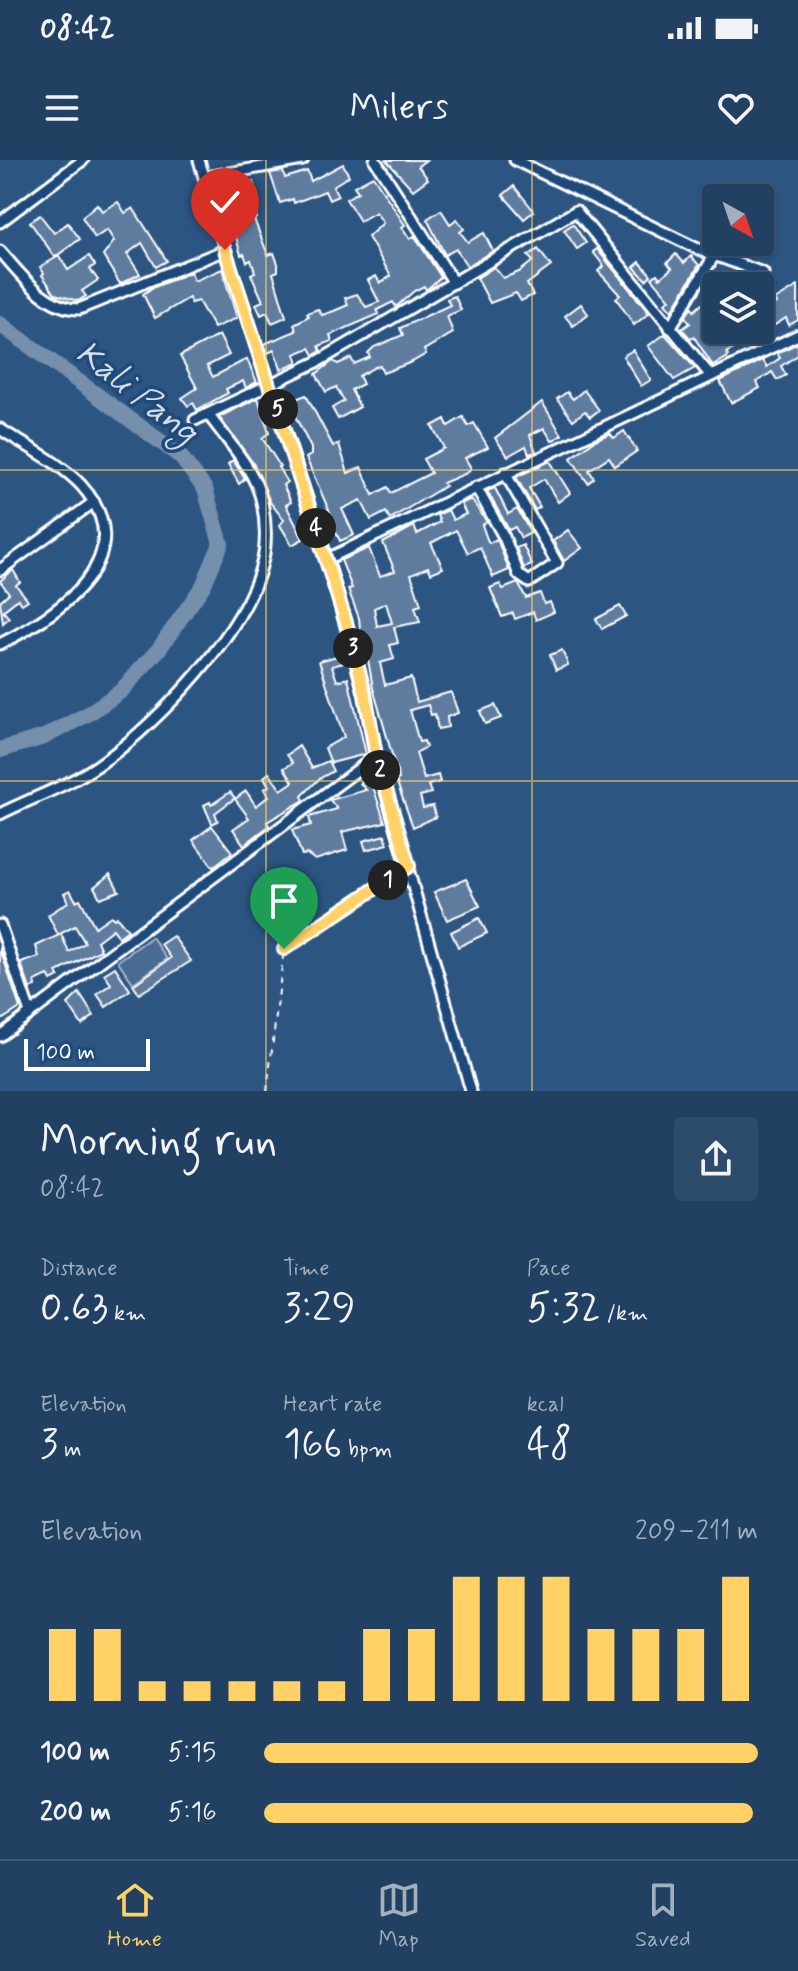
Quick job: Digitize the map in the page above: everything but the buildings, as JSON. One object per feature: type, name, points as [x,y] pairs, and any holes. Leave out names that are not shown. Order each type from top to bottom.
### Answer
[{"type":"street","points":[[0,222],[83,160]]},
{"type":"street","points":[[199,160],[225,250],[327,559],[365,694],[376,756],[471,1091]]},
{"type":"street","points":[[205,177],[303,160]]},
{"type":"street","points":[[375,160],[454,283]]},
{"type":"street","points":[[515,160],[702,250]]},
{"type":"street","points":[[195,420],[358,339],[576,211],[710,375]]},
{"type":"street","points":[[0,251],[28,282],[56,304],[79,309],[225,250]]},
{"type":"street","points":[[670,328],[714,256],[760,272]]},
{"type":"street","points":[[327,559],[798,335]]},
{"type":"street","points":[[0,814],[102,763],[157,720],[237,620],[262,564],[265,522],[259,489],[208,414]]},
{"type":"street","points":[[0,429],[66,472],[94,502],[106,528],[97,564],[87,582],[68,601],[0,644]]},
{"type":"street","points":[[476,487],[504,537],[519,575],[529,582],[557,563],[505,473]]},
{"type":"street","points":[[0,570],[94,502]]},
{"type":"street","points":[[0,1036],[376,756]]},
{"type":"street","points":[[0,925],[30,1013]]},
{"type":"path","points":[[267,1091],[284,949],[409,866]]},
{"type":"shaded area","points":[[152,937],[167,959],[133,983],[118,961]]},
{"type":"waterway","name":"Kali Pang","points":[[0,324],[180,456],[205,489],[221,544],[203,586],[159,649],[121,691],[88,714],[44,737],[0,750]]},
{"type":"route","points":[[225,250],[346,622],[365,694],[376,756],[409,866],[284,949]]}]
